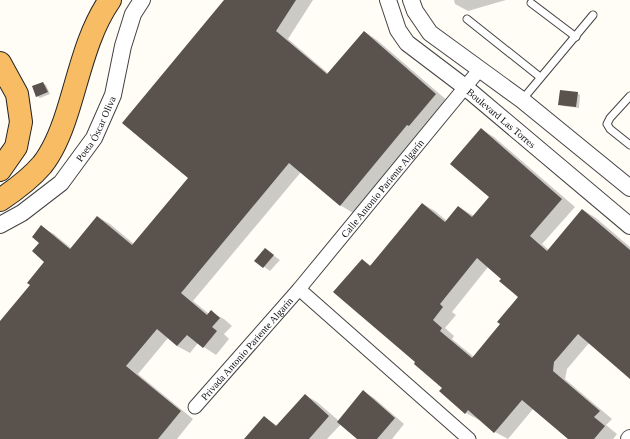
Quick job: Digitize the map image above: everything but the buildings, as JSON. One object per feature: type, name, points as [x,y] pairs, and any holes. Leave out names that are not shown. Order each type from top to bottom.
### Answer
[{"type":"highway","points":[[0,200],[26,181],[42,165],[58,140],[89,41],[105,7],[110,0]]},
{"type":"highway","points":[[0,63],[18,94],[21,122],[16,146],[0,170]]},
{"type":"street","name":"Poeta Óscar Oliva","points":[[0,225],[22,213],[61,183],[94,138],[113,95],[123,46],[133,14],[142,0]]},
{"type":"street","name":"Boulevard Las Torres","points":[[388,0],[398,30],[407,43],[465,87],[630,226]]},
{"type":"street","points":[[411,0],[415,11],[430,33],[522,100],[630,188]]},
{"type":"street","name":"Calle Antonio Pariente Algarín","points":[[299,289],[480,69]]},
{"type":"street","points":[[299,289],[468,439]]},
{"type":"street","name":"Privada Antonio Pariente Algarín","points":[[195,408],[299,289]]},
{"type":"lane","points":[[531,3],[576,37]]},
{"type":"lane","points":[[522,100],[594,15]]},
{"type":"lane","points":[[467,19],[540,78]]},
{"type":"lane","points":[[630,96],[607,124],[610,129],[630,145]]}]
